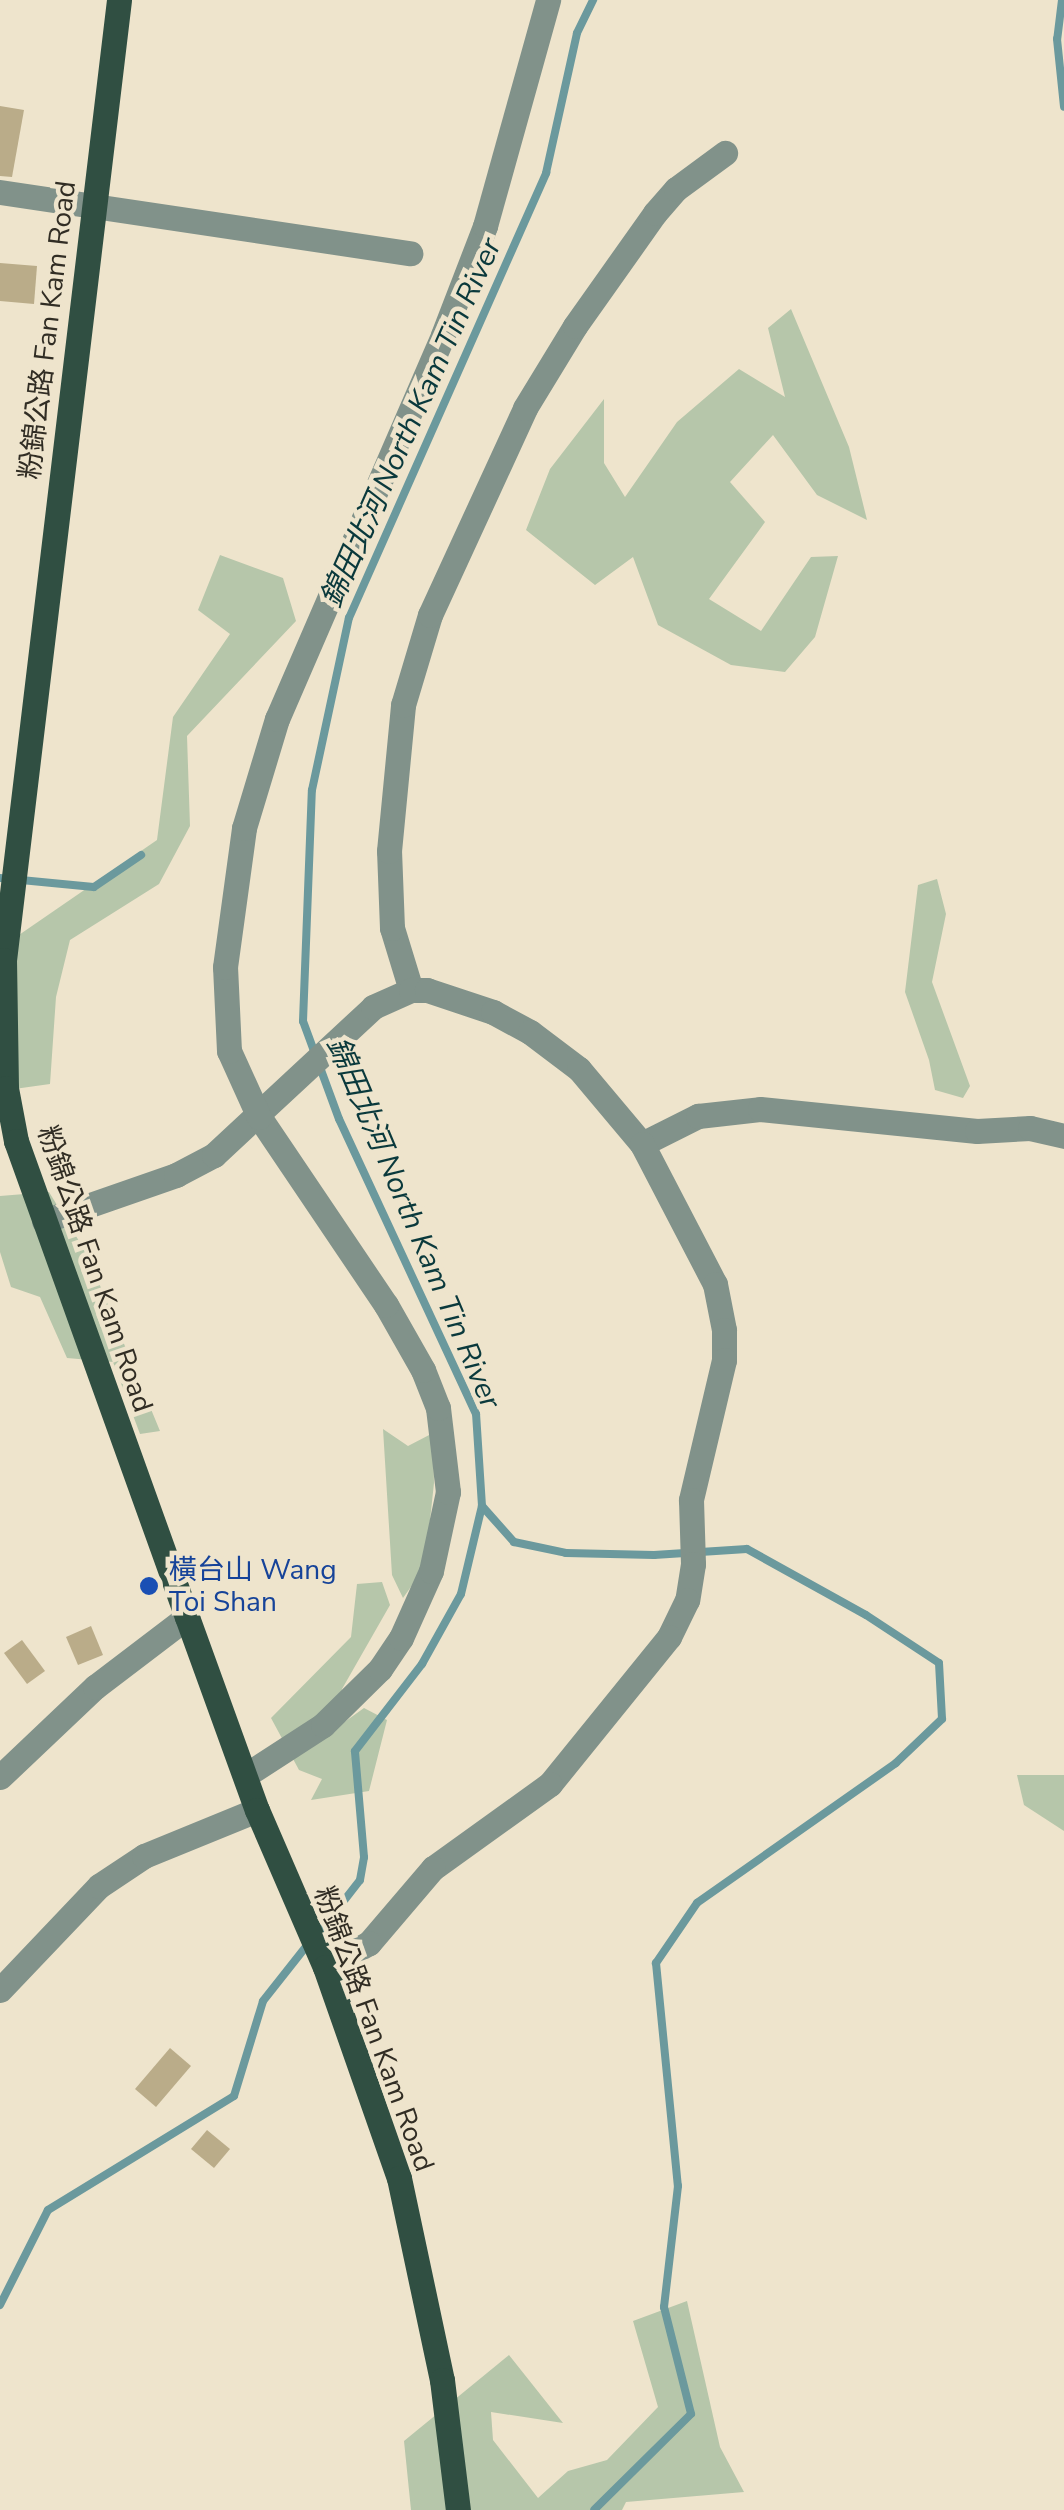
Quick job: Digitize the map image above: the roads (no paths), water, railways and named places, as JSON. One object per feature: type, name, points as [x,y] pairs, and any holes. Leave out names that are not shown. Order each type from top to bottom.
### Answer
[{"type":"main road","name":"粉錦公路 Fan Kam Road","points":[[118,0],[4,960],[8,1143],[44,1221],[257,1810],[324,1967],[399,2178],[442,2380],[458,2510]]},
{"type":"street","points":[[246,1776],[323,1725],[380,1669],[401,1638],[432,1571],[448,1492],[438,1408],[423,1370],[370,1280],[259,1117],[228,1051],[224,1006],[227,950],[251,800],[277,719],[443,336],[485,226],[548,0]]},
{"type":"street","points":[[412,990],[392,928],[390,851],[403,705],[430,615],[525,408],[575,326],[655,213],[676,189],[725,153]]},
{"type":"street","points":[[0,192],[410,253]]},
{"type":"street","points":[[44,1221],[193,1166],[259,1117],[373,1007],[412,990],[449,994],[530,1032],[579,1068],[642,1144],[714,1284],[724,1330],[720,1388],[694,1481],[693,1564],[688,1600],[668,1637],[550,1784],[433,1868],[369,1943],[324,1967]]},
{"type":"street","points":[[642,1144],[698,1116],[760,1108],[977,1132],[1030,1128],[1064,1136]]},
{"type":"street","points":[[0,1777],[95,1687],[187,1618]]},
{"type":"street","points":[[0,1990],[99,1886],[144,1856],[257,1810]]},
{"type":"waterway","name":"錦田北河 North Kam Tin River","points":[[318,1934],[360,1880],[364,1857],[355,1751],[422,1664],[461,1594],[482,1506],[476,1414],[339,1119],[303,1021],[312,790],[349,618],[546,173],[577,33],[593,0]]},
{"type":"waterway","points":[[1062,0],[1057,39],[1064,107]]},
{"type":"waterway","points":[[0,878],[94,887],[141,855]]},
{"type":"waterway","points":[[482,1506],[514,1542],[566,1553],[654,1555],[747,1549],[866,1615],[939,1663],[942,1719],[896,1763],[697,1903],[656,1963],[678,2186],[664,2307],[691,2414],[594,2510]]},
{"type":"waterway","points":[[0,2305],[48,2210],[234,2096],[263,2001],[308,1944]]},
{"type":"place","name":"橫台山 Wang Toi Shan","points":[[149,1586]]}]
